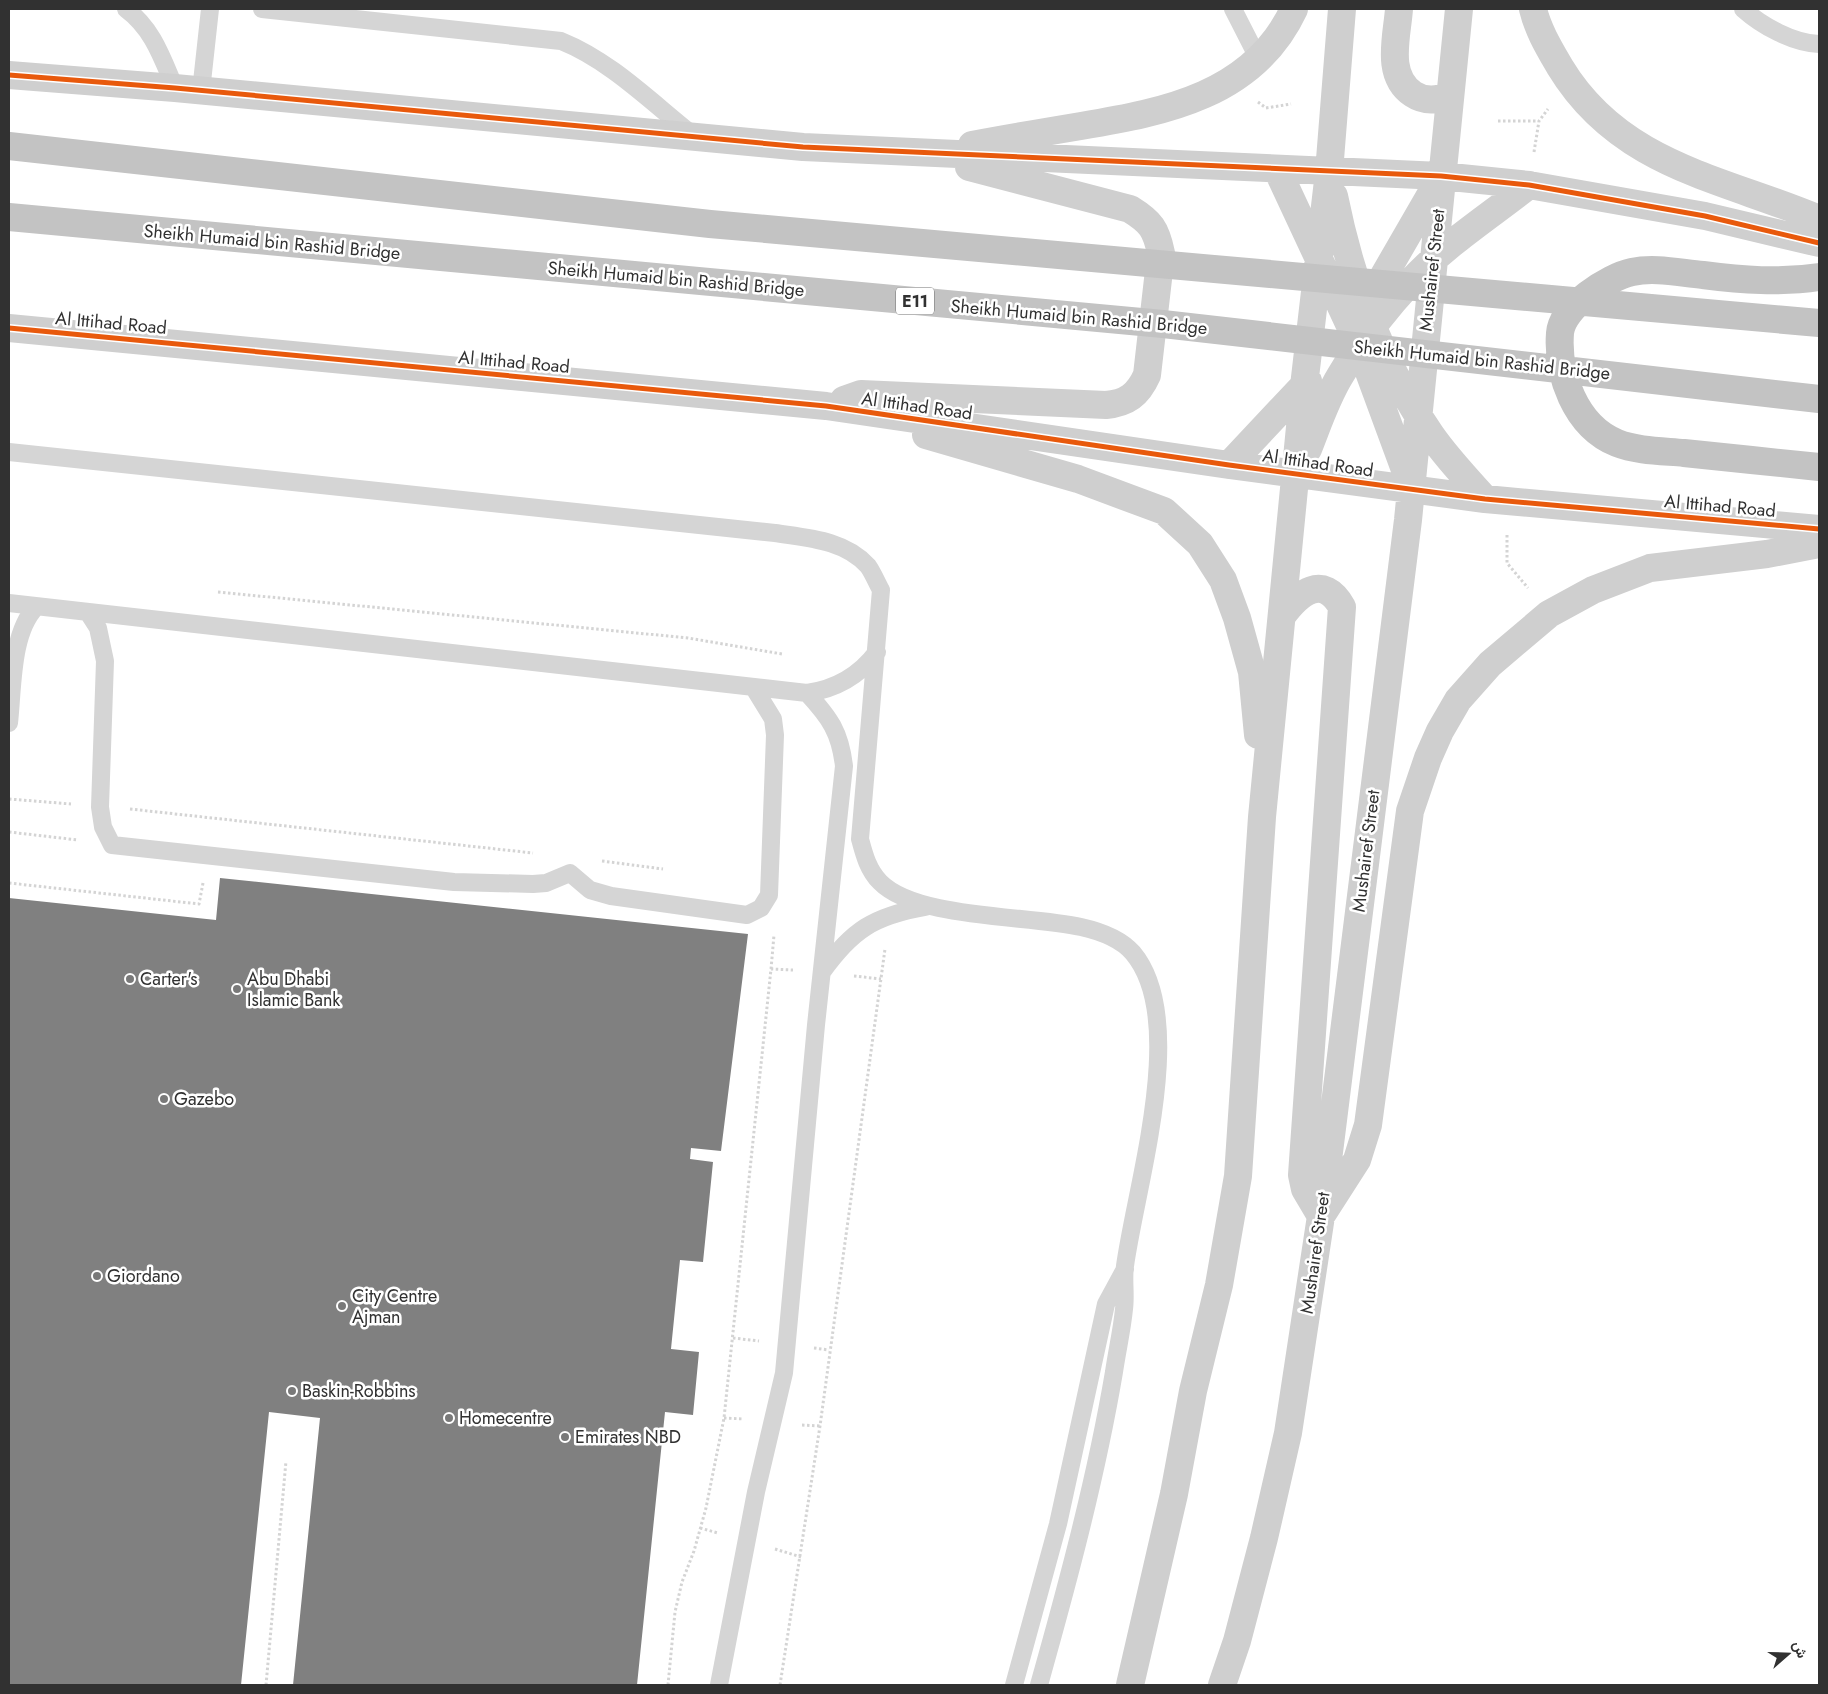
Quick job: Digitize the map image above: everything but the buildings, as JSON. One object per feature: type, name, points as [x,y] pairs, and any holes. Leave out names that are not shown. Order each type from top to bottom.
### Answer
[{"type":"highway","points":[[9,146],[710,224],[1819,323]]},
{"type":"highway","name":"Sheikh Humaid bin Rashid Bridge","points":[[9,217],[1153,323],[1819,399]]},
{"type":"highway","points":[[1819,277],[1777,281],[1652,269],[1631,272],[1612,279],[1594,290],[1566,317],[1561,328],[1559,347],[1561,368],[1567,387],[1576,405],[1588,422],[1603,435],[1618,443],[1658,450],[1819,467]]},
{"type":"main road","points":[[919,154],[1136,117],[1190,102],[1245,72],[1271,46],[1294,9]]},
{"type":"main road","points":[[1130,1685],[1174,1494],[1193,1392],[1219,1285],[1238,1176],[1262,817],[1297,474],[1304,386],[1329,172],[1342,9]]},
{"type":"main road","points":[[1399,9],[1395,58],[1400,81],[1412,93],[1428,100],[1450,96]]},
{"type":"main road","name":"Mushairef Street","points":[[1222,1685],[1237,1641],[1288,1433],[1321,1216],[1411,489],[1459,9]]},
{"type":"main road","points":[[1533,9],[1546,42],[1569,82],[1602,119],[1642,149],[1686,171],[1819,219]]},
{"type":"main road","points":[[9,75],[175,88],[803,147],[919,154],[1441,176],[1529,185],[1705,216],[1819,243]]},
{"type":"main road","points":[[826,406],[861,394],[1106,405],[1120,403],[1132,398],[1141,387],[1147,375],[1161,253],[1157,234],[1146,219],[1130,209],[919,154]]},
{"type":"main road","points":[[1277,169],[1319,261],[1417,414],[1442,449],[1485,499]]},
{"type":"main road","points":[[1329,172],[1362,327],[1411,489]]},
{"type":"main road","points":[[1297,474],[1322,411],[1390,269],[1441,176]]},
{"type":"main road","points":[[1229,465],[1362,327],[1458,238],[1529,185]]},
{"type":"main road","name":"Al Ittihad Road","points":[[9,328],[826,406],[1229,465],[1485,499],[1819,529]]},
{"type":"main road","points":[[826,406],[1124,494],[1164,511],[1200,544],[1223,580],[1238,618],[1252,672],[1262,817]]},
{"type":"main road","points":[[1282,616],[1302,594],[1313,589],[1325,590],[1336,596],[1342,607],[1302,1174],[1305,1189],[1321,1216],[1358,1160],[1368,1125],[1410,811],[1419,780],[1436,740],[1458,700],[1490,664],[1549,614],[1593,590],[1650,568],[1767,554],[1819,544]]},
{"type":"main road","points":[[1230,1685],[1237,1641]]},
{"type":"lane","points":[[126,9],[138,18],[154,40],[175,88]]},
{"type":"lane","points":[[201,91],[210,9]]},
{"type":"lane","points":[[262,9],[561,40],[599,60],[694,137]]},
{"type":"lane","points":[[1233,9],[1258,58]]},
{"type":"lane","points":[[1743,9],[1751,16],[1784,34],[1806,44],[1819,44]]},
{"type":"lane","points":[[9,452],[775,533],[822,541],[848,549],[868,567],[881,590],[860,839],[866,862],[879,882],[899,896],[925,906],[1064,923],[1102,931],[1132,951],[1151,981],[1156,1013],[1157,1060],[1154,1108],[1124,1270],[1124,1310],[1107,1411],[1086,1507],[1039,1685]]},
{"type":"lane","points":[[9,603],[89,614],[662,675],[806,693],[823,690],[854,676],[867,665],[877,652]]},
{"type":"lane","points":[[9,722],[20,632],[30,613],[36,607]]},
{"type":"lane","points":[[89,614],[98,628],[105,661],[100,807],[103,827],[112,844],[454,882],[546,883],[570,873],[590,890],[611,896],[747,915],[760,908],[769,895],[776,752],[773,719],[754,688]]},
{"type":"lane","points":[[720,1685],[756,1492],[784,1373],[822,972],[844,766],[842,748],[836,730],[826,714],[806,693]]},
{"type":"lane","points":[[822,972],[836,952],[854,935],[874,921],[890,914],[925,906]]},
{"type":"lane","points":[[1014,1685],[1058,1524],[1106,1304],[1124,1270]]},
{"type":"path","points":[[1266,108],[1291,104]]},
{"type":"path","points":[[1498,121],[1539,121]]},
{"type":"path","points":[[218,592],[688,638],[782,654]]},
{"type":"path","points":[[9,799],[188,814],[534,853]]},
{"type":"path","points":[[9,832],[112,844]]},
{"type":"path","points":[[600,861],[663,869]]},
{"type":"path","points":[[780,1685],[820,1426],[890,914]]},
{"type":"path","points":[[668,1685],[675,1612],[682,1582],[694,1551],[706,1508],[724,1418],[771,969],[822,972],[881,979]]},
{"type":"path","points":[[266,1685],[286,1460]]},
{"type":"cycle path","points":[[9,75],[175,88],[803,147],[1441,176],[1529,185],[1705,216],[1819,243]]},
{"type":"cycle path","points":[[9,328],[826,406],[1229,465],[1485,499],[1819,529]]},
{"type":"place","name":"Carter's","points":[[130,979]]},
{"type":"place","name":"Abu Dhabi Islamic Bank","points":[[237,989]]},
{"type":"place","name":"Gazebo","points":[[164,1099]]},
{"type":"place","name":"Giordano","points":[[97,1276]]},
{"type":"place","name":"City Centre Ajman","points":[[342,1306]]},
{"type":"place","name":"Baskin-Robbins","points":[[292,1391]]},
{"type":"place","name":"Homecentre","points":[[449,1418]]},
{"type":"place","name":"Emirates NBD","points":[[565,1437]]}]
